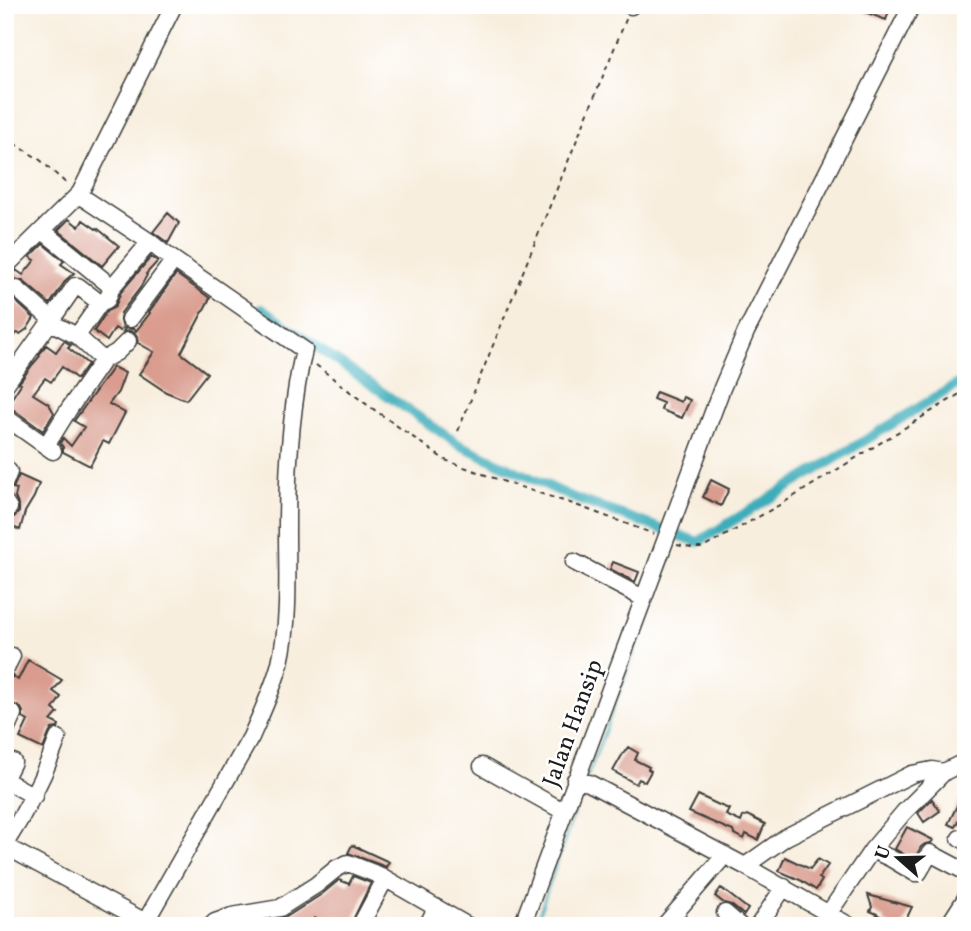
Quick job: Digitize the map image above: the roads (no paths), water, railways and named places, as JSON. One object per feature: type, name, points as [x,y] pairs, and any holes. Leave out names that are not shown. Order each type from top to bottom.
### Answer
[{"type":"street","points":[[5,267],[83,189],[174,5]]},
{"type":"street","name":"Jalan Hansip","points":[[522,926],[563,811],[581,782],[643,598],[671,542],[673,521],[722,388],[747,332],[912,5]]},
{"type":"street","points":[[58,738],[34,796],[5,845],[147,924],[251,737],[280,663],[287,616],[290,444],[301,347],[174,260],[83,189]]},
{"type":"street","points":[[43,231],[112,287]]},
{"type":"street","points":[[77,336],[100,303],[107,300],[112,287],[150,242]]},
{"type":"street","points":[[130,319],[174,260]]},
{"type":"street","points":[[5,385],[76,286],[100,303]]},
{"type":"street","points":[[17,289],[51,321],[77,336],[103,360]]},
{"type":"street","points":[[5,417],[49,448],[69,409],[103,360],[117,352],[128,341]]},
{"type":"street","points":[[5,467],[9,472],[5,482]]},
{"type":"street","points":[[575,562],[643,598]]},
{"type":"street","points":[[5,710],[13,714],[5,732]]},
{"type":"street","points":[[824,919],[872,850],[904,812],[944,772],[966,761]]},
{"type":"street","points":[[13,762],[5,779],[34,796]]},
{"type":"street","points":[[482,766],[563,811]]},
{"type":"street","points":[[745,866],[786,837],[912,774],[932,770],[944,772]]},
{"type":"street","points":[[581,782],[784,887],[824,919],[850,926]]},
{"type":"street","points":[[872,850],[915,873],[918,873],[930,853],[966,872]]},
{"type":"street","points":[[664,926],[724,855]]},
{"type":"street","points":[[211,926],[232,916],[280,908],[346,863],[385,879],[468,926]]},
{"type":"street","points":[[360,926],[385,879]]},
{"type":"street","points":[[758,926],[784,887]]},
{"type":"street","points":[[948,926],[966,898]]},
{"type":"street","points":[[427,926],[436,908]]},
{"type":"street","points":[[725,913],[740,926]]},
{"type":"waterway","points":[[261,309],[458,444],[574,498],[698,542],[966,379]]},
{"type":"waterway","points":[[587,778],[663,579],[677,535]]},
{"type":"waterway","points":[[535,926],[583,787]]}]
